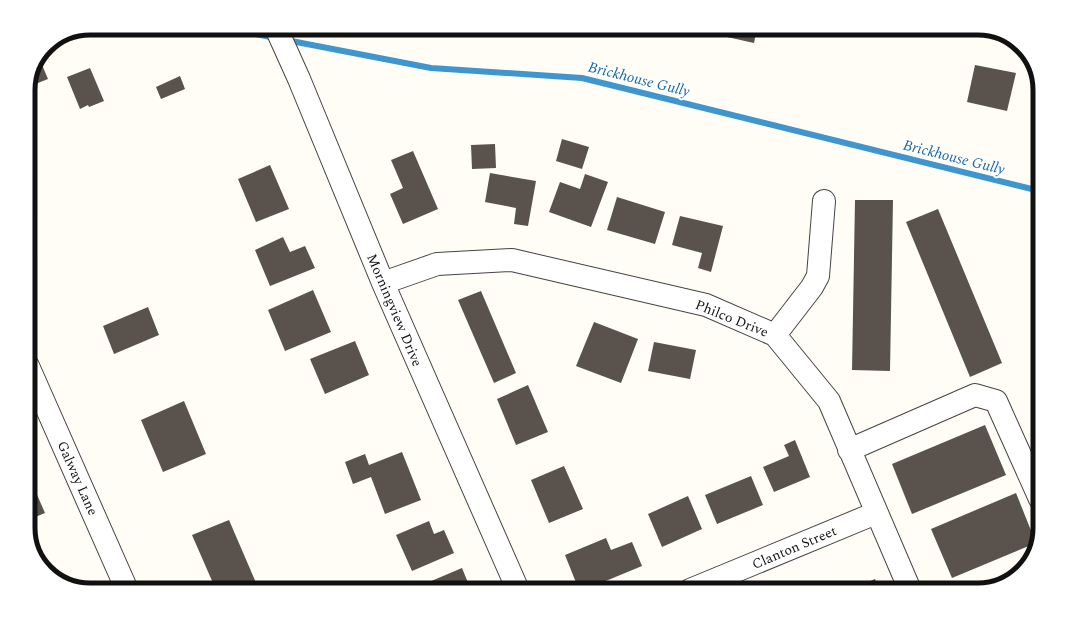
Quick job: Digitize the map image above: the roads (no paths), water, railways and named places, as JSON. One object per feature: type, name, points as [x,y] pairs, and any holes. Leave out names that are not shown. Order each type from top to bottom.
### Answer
[{"type":"street","name":"Morningview Drive","points":[[279,35],[299,79],[383,283],[515,583]]},
{"type":"street","points":[[775,335],[812,287],[818,276],[824,201]]},
{"type":"street","name":"Philco Drive","points":[[383,283],[437,264],[512,260],[706,305],[775,335],[828,401],[907,583]]},
{"type":"street","name":"Galway Lane","points":[[35,382],[124,583]]},
{"type":"street","points":[[849,450],[975,395],[996,402],[1033,484]]},
{"type":"street","name":"Clanton Street","points":[[707,583],[876,513]]},
{"type":"waterway","name":"Brickhouse Gully","points":[[260,35],[275,38]]},
{"type":"waterway","name":"Brickhouse Gully","points":[[286,40],[431,68],[582,78],[1033,189]]}]
